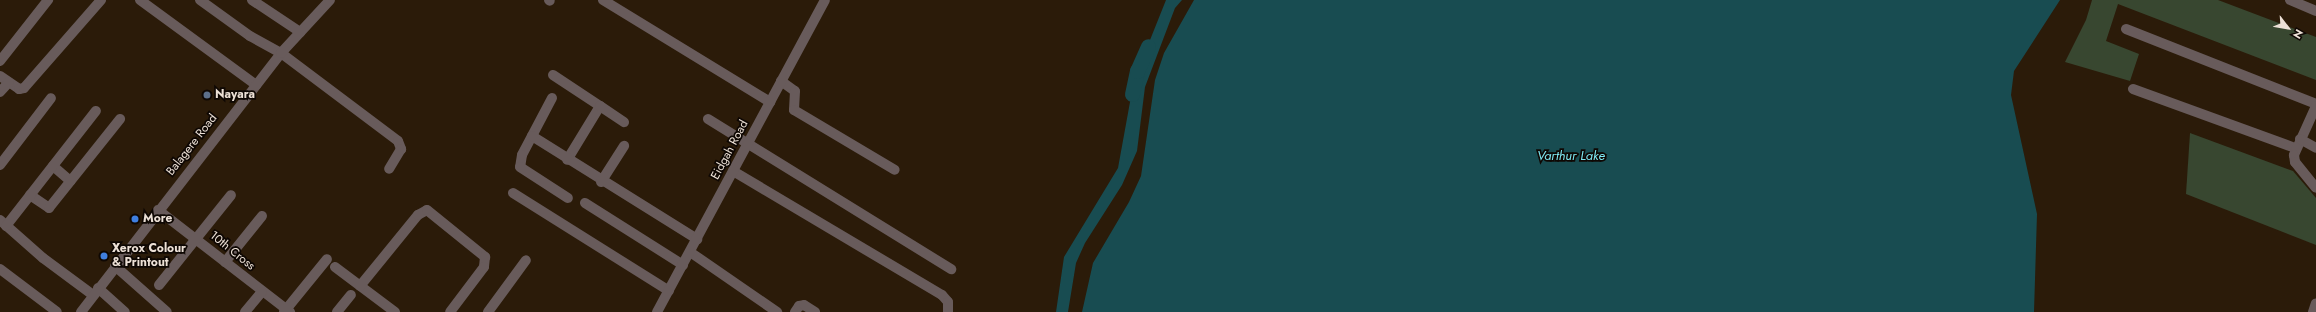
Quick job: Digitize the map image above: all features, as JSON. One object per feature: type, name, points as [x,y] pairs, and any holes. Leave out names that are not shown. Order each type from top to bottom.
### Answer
[{"type":"street","points":[[0,61],[48,0]]},
{"type":"street","points":[[0,92],[4,79],[19,89],[24,88],[101,0]]},
{"type":"street","points":[[140,0],[256,85]]},
{"type":"street","points":[[200,0],[250,36],[281,53],[398,142],[401,149],[389,169]]},
{"type":"street","points":[[252,0],[300,32]]},
{"type":"street","name":"Balagere Road","points":[[81,312],[158,210],[281,53],[330,0]]},
{"type":"street","points":[[603,0],[770,102]]},
{"type":"street","name":"Eidgah Road","points":[[657,312],[825,0]]},
{"type":"street","points":[[2290,0],[2316,11]]},
{"type":"street","points":[[2126,29],[2316,105],[2298,143],[2295,162],[2316,188]]},
{"type":"street","points":[[553,75],[624,122]]},
{"type":"street","points":[[781,81],[795,91],[794,110],[895,170]]},
{"type":"street","points":[[2133,90],[2316,148]]},
{"type":"street","points":[[0,164],[51,98]]},
{"type":"street","points":[[552,98],[522,155],[520,167],[568,198]]},
{"type":"street","points":[[567,160],[600,106]]},
{"type":"street","points":[[96,111],[30,195],[3,223],[43,258],[125,312]]},
{"type":"street","points":[[30,195],[49,208],[120,119]]},
{"type":"street","points":[[708,119],[951,268]]},
{"type":"street","points":[[532,136],[601,182],[697,239]]},
{"type":"street","points":[[601,182],[624,146]]},
{"type":"street","points":[[53,166],[70,181]]},
{"type":"street","points":[[734,171],[942,295],[948,302],[948,312]]},
{"type":"street","points":[[513,193],[669,291]]},
{"type":"street","points":[[159,285],[231,194]]},
{"type":"street","points":[[585,202],[683,265]]},
{"type":"street","name":"10th Cross","points":[[158,210],[196,238],[287,311]]},
{"type":"street","points":[[360,286],[418,215],[427,210],[485,257],[484,267],[450,312]]},
{"type":"street","points":[[225,262],[262,216]]},
{"type":"street","points":[[690,252],[777,312]]},
{"type":"street","points":[[287,311],[327,259]]},
{"type":"street","points":[[488,312],[526,260]]},
{"type":"street","points":[[115,266],[167,312]]},
{"type":"street","points":[[335,267],[395,312]]},
{"type":"street","points":[[0,269],[57,312]]},
{"type":"street","points":[[245,312],[262,292]]},
{"type":"street","points":[[337,312],[351,296]]},
{"type":"street","points":[[2313,312],[2316,303]]},
{"type":"street","points":[[795,312],[799,306],[804,305],[815,312]]},
{"type":"green space","points":[[2092,0],[2218,0],[2316,37],[2316,80],[2118,4],[2106,41],[2139,54],[2130,81],[2065,62],[2086,20]]},
{"type":"green space","points":[[2190,133],[2293,171],[2316,198],[2316,245],[2186,194]]},
{"type":"water","points":[[1166,0],[1182,0],[1175,8],[1145,87],[1137,151],[1122,185],[1085,243],[1076,263],[1068,312],[1056,312],[1064,257],[1118,168],[1134,80]]},
{"type":"water","name":"Varthur Lake","points":[[1194,0],[2060,0],[2014,71],[2011,95],[2037,214],[2034,312],[1082,312],[1093,263],[1129,202],[1141,176],[1155,80],[1164,53]]},
{"type":"waterway","points":[[1132,94],[1137,71],[1148,46]]},
{"type":"place","name":"Nayara","points":[[207,95]]},
{"type":"place","name":"More","points":[[135,219]]},
{"type":"place","name":"Xerox Colour & Printout","points":[[104,256]]}]
